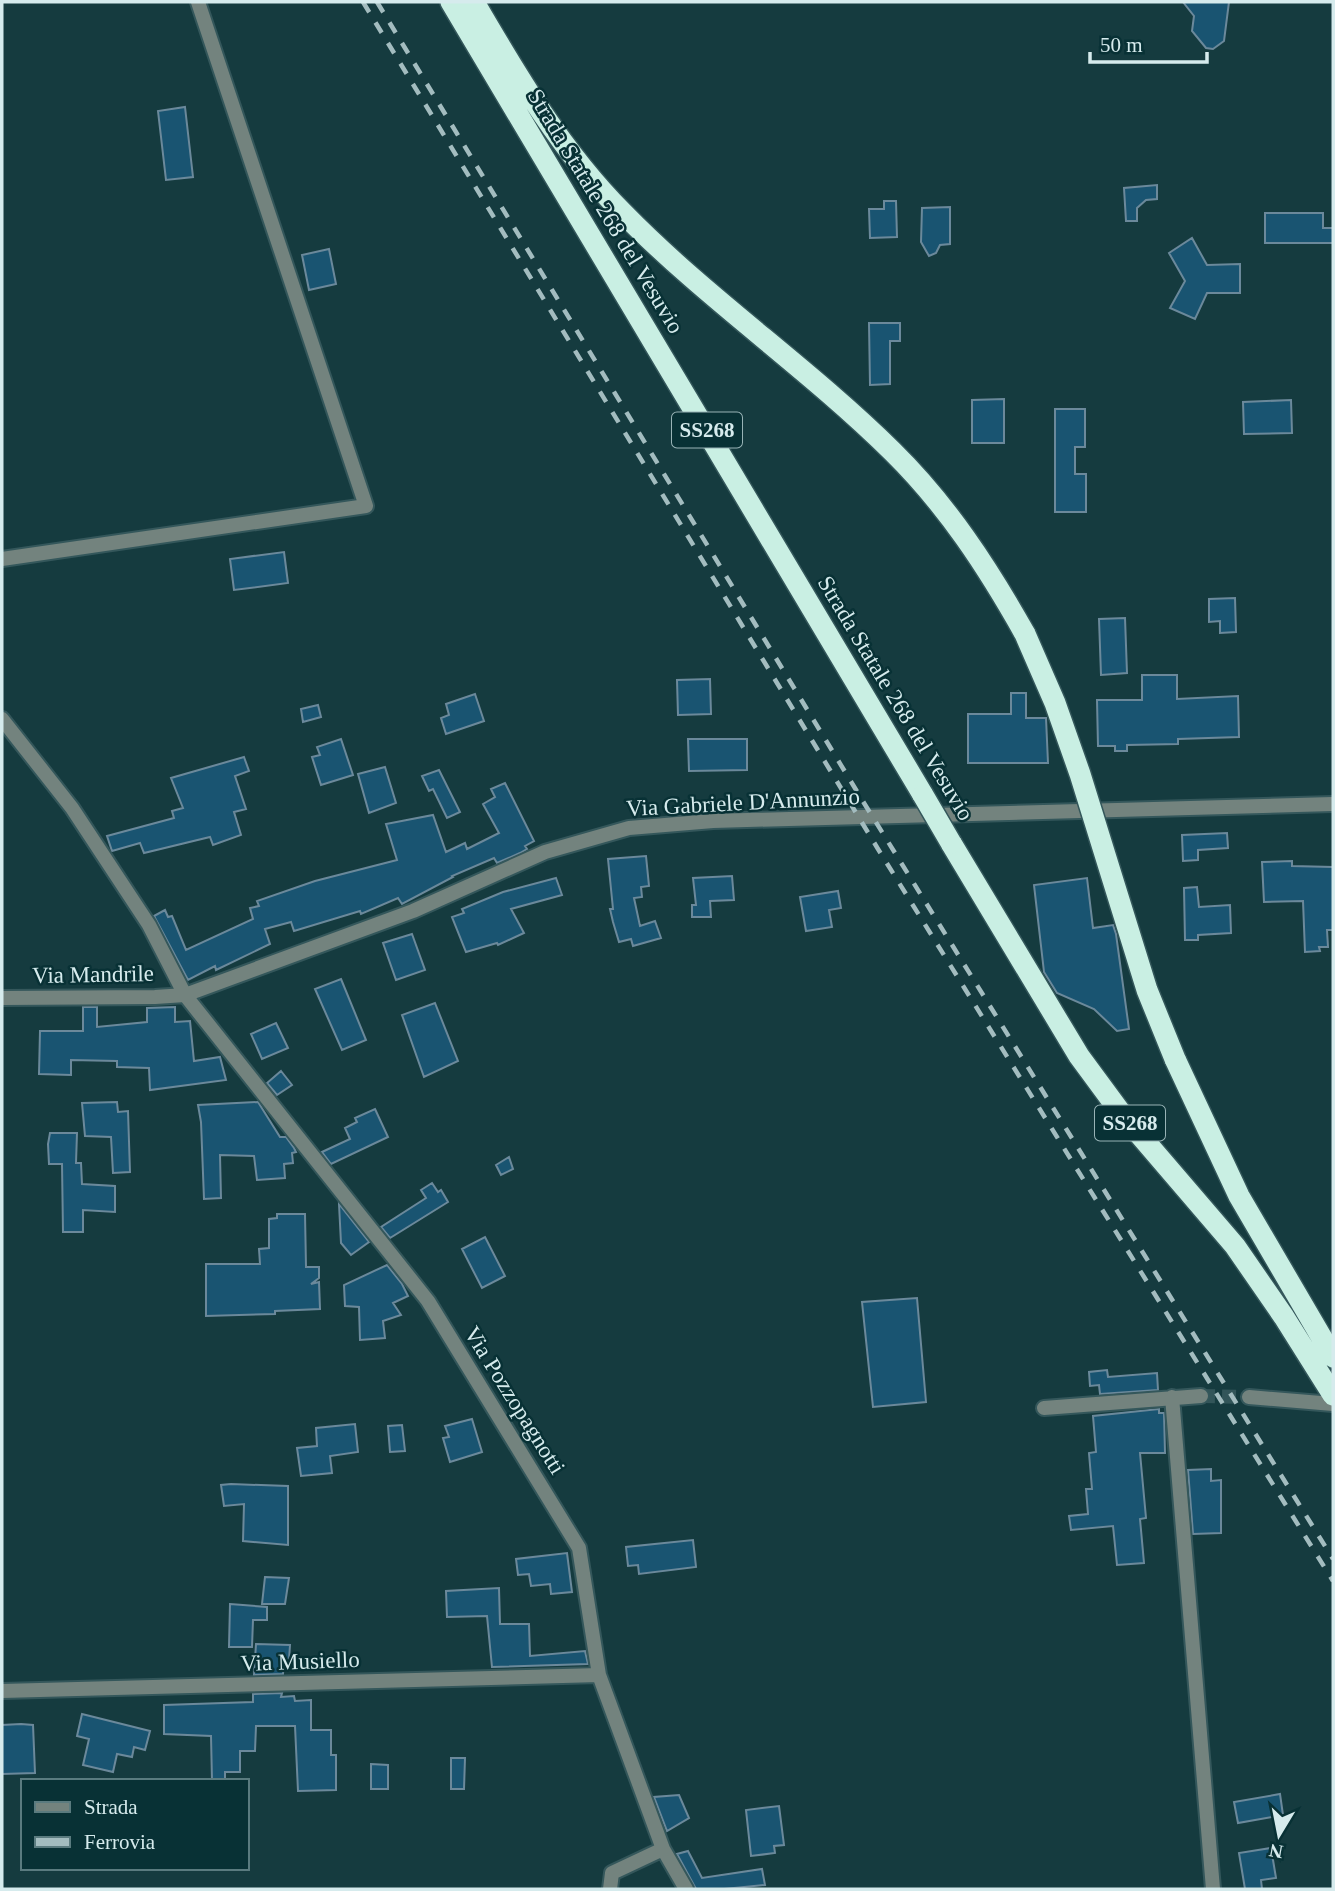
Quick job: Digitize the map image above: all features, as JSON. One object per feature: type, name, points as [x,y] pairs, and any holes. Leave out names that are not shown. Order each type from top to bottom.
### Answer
[{"type":"highway","name":"Strada Statale 268 del Vesuvio","points":[[451,2],[1079,1056],[1121,1113],[1235,1246],[1270,1296],[1332,1396]]},
{"type":"highway","name":"Strada Statale 268 del Vesuvio","points":[[474,2],[533,99],[587,173],[620,211],[893,452],[928,489],[992,576],[1025,634],[1055,703],[1080,774],[1147,990],[1175,1059],[1239,1196],[1333,1357]]},
{"type":"street","points":[[2,559],[366,506],[198,2]]},
{"type":"street","name":"Via Pozzopagnotti","points":[[2,719],[72,808],[149,925],[185,995],[428,1301],[572,1536],[579,1548],[599,1675],[663,1849],[686,1889]]},
{"type":"street","name":"Via Gabriele D'Annunzio","points":[[185,995],[413,911],[545,852],[629,828],[713,821],[1333,804]]},
{"type":"street","name":"Via Mandrile","points":[[2,998],[185,995]]},
{"type":"street","points":[[1044,1408],[1201,1396]]},
{"type":"street","points":[[1250,1397],[1332,1396]]},
{"type":"street","points":[[1172,1397],[1213,1889]]},
{"type":"street","name":"Via Musiello","points":[[2,1690],[599,1675]]},
{"type":"street","points":[[610,1889],[612,1872],[663,1849]]},
{"type":"building","points":[[1183,2],[1229,2],[1224,41],[1213,49],[1206,48],[1192,31],[1194,16]]},
{"type":"building","points":[[185,107],[193,177],[166,180],[158,111]]},
{"type":"building","points":[[1157,185],[1157,199],[1146,200],[1137,208],[1137,221],[1126,221],[1124,188]]},
{"type":"building","points":[[884,201],[896,201],[897,237],[870,238],[869,209],[884,209]]},
{"type":"building","points":[[950,207],[950,244],[940,245],[936,253],[929,256],[921,242],[922,208]]},
{"type":"building","points":[[1265,213],[1323,213],[1323,228],[1333,228],[1333,243],[1265,243]]},
{"type":"building","points":[[1192,238],[1207,265],[1240,264],[1240,293],[1207,293],[1195,319],[1170,308],[1185,281],[1169,253]]},
{"type":"building","points":[[329,249],[336,284],[309,290],[302,255]]},
{"type":"building","points":[[869,323],[900,323],[900,341],[890,341],[890,384],[870,385]]},
{"type":"building","points":[[1004,399],[1004,443],[972,443],[972,400]]},
{"type":"building","points":[[1291,400],[1292,433],[1244,434],[1243,402]]},
{"type":"building","points":[[1055,409],[1085,409],[1085,447],[1075,447],[1075,474],[1086,474],[1086,512],[1055,512]]},
{"type":"building","points":[[284,552],[288,583],[234,590],[230,559]]},
{"type":"building","points":[[1235,598],[1236,632],[1220,633],[1220,621],[1209,622],[1209,599]]},
{"type":"building","points":[[1125,618],[1127,673],[1101,675],[1099,619]]},
{"type":"building","points":[[1142,675],[1177,675],[1177,699],[1238,696],[1239,737],[1178,739],[1178,744],[1127,745],[1127,751],[1115,751],[1115,746],[1098,746],[1097,700],[1142,700]]},
{"type":"building","points":[[710,679],[711,714],[678,715],[677,680]]},
{"type":"building","points":[[1011,693],[1026,693],[1026,718],[1046,718],[1048,763],[968,763],[968,714],[1011,714]]},
{"type":"building","points":[[475,694],[484,721],[446,734],[441,718],[449,715],[446,704]]},
{"type":"building","points":[[318,705],[321,717],[303,722],[301,709]]},
{"type":"building","points":[[341,739],[353,775],[321,785],[312,757],[320,755],[317,747]]},
{"type":"building","points":[[688,739],[747,739],[747,770],[689,771]]},
{"type":"building","points":[[244,757],[249,771],[235,776],[246,809],[234,812],[241,835],[213,845],[210,837],[144,853],[140,843],[112,851],[107,836],[174,818],[172,811],[183,808],[171,778]]},
{"type":"building","points":[[385,767],[396,803],[369,813],[358,774]]},
{"type":"building","points":[[439,770],[460,812],[447,818],[433,789],[429,791],[422,776]]},
{"type":"building","points":[[505,783],[534,841],[520,853],[497,863],[494,858],[452,876],[402,904],[398,898],[361,914],[360,911],[294,931],[291,922],[265,929],[270,944],[188,980],[154,916],[165,910],[168,917],[172,916],[186,950],[253,919],[250,908],[259,906],[257,901],[315,881],[397,860],[386,824],[433,815],[446,852],[465,843],[467,849],[499,833],[483,804],[495,797],[491,789]]},
{"type":"building","points":[[1227,833],[1228,848],[1198,850],[1198,860],[1183,861],[1182,835]]},
{"type":"building","points":[[646,856],[649,886],[641,887],[642,897],[634,898],[640,926],[655,921],[661,938],[633,946],[631,939],[619,942],[613,922],[608,859]]},
{"type":"building","points":[[1292,861],[1292,866],[1333,867],[1333,930],[1327,930],[1328,947],[1319,947],[1320,951],[1305,952],[1303,901],[1264,902],[1262,862]]},
{"type":"building","points":[[732,876],[734,900],[710,901],[711,917],[692,917],[692,905],[696,905],[693,878]]},
{"type":"building","points":[[556,878],[562,895],[511,909],[524,933],[498,945],[497,943],[466,952],[452,917],[464,913],[462,909],[503,892]]},
{"type":"building","points":[[1087,878],[1093,928],[1113,925],[1116,934],[1129,1029],[1117,1031],[1094,1009],[1057,993],[1044,972],[1034,885]]},
{"type":"building","points":[[1197,887],[1199,907],[1230,905],[1231,933],[1198,935],[1198,940],[1185,940],[1184,888]]},
{"type":"building","points":[[838,891],[841,908],[829,910],[832,927],[806,931],[800,897]]},
{"type":"building","points":[[412,934],[425,970],[396,980],[383,943]]},
{"type":"building","points":[[341,979],[366,1040],[342,1050],[315,989]]},
{"type":"building","points":[[435,1003],[458,1061],[424,1077],[402,1015]]},
{"type":"building","points":[[83,1007],[97,1007],[97,1027],[147,1022],[147,1008],[175,1007],[175,1022],[190,1021],[194,1061],[220,1057],[226,1080],[150,1090],[149,1068],[117,1067],[117,1061],[71,1060],[71,1075],[39,1074],[40,1031],[83,1031]]},
{"type":"building","points":[[276,1023],[288,1048],[262,1059],[251,1034]]},
{"type":"building","points":[[281,1071],[292,1085],[277,1095],[267,1083]]},
{"type":"building","points":[[117,1102],[118,1112],[128,1111],[130,1172],[113,1173],[111,1137],[85,1136],[82,1103]]},
{"type":"building","points":[[258,1102],[280,1137],[286,1137],[296,1152],[292,1153],[293,1163],[284,1164],[285,1178],[257,1180],[254,1156],[220,1155],[221,1198],[204,1199],[198,1105]]},
{"type":"building","points":[[375,1109],[388,1137],[331,1164],[322,1152],[350,1139],[345,1128],[357,1122],[355,1118]]},
{"type":"building","points":[[50,1133],[77,1133],[76,1163],[81,1163],[82,1184],[115,1186],[115,1212],[83,1210],[83,1232],[63,1232],[62,1164],[49,1164]]},
{"type":"building","points":[[509,1157],[513,1169],[501,1175],[496,1165]]},
{"type":"building","points":[[432,1183],[438,1192],[441,1190],[448,1202],[390,1238],[381,1227],[426,1198],[421,1190]]},
{"type":"building","points":[[339,1204],[369,1242],[351,1255],[341,1243]]},
{"type":"building","points":[[277,1214],[305,1214],[306,1267],[319,1267],[319,1278],[311,1284],[319,1282],[320,1309],[275,1311],[275,1314],[206,1316],[206,1264],[260,1264],[259,1249],[269,1248],[269,1219],[277,1218]]},
{"type":"building","points":[[485,1237],[505,1276],[482,1288],[462,1249]]},
{"type":"building","points":[[387,1265],[408,1296],[393,1303],[401,1315],[383,1321],[385,1338],[360,1340],[359,1307],[345,1306],[344,1285]]},
{"type":"building","points":[[917,1298],[926,1402],[873,1407],[862,1302]]},
{"type":"building","points":[[1107,1370],[1108,1377],[1157,1373],[1158,1390],[1100,1394],[1099,1385],[1090,1386],[1089,1372]]},
{"type":"building","points":[[1159,1409],[1159,1413],[1164,1413],[1165,1453],[1140,1453],[1146,1518],[1140,1519],[1144,1563],[1117,1565],[1113,1526],[1071,1530],[1069,1516],[1088,1514],[1086,1489],[1092,1489],[1089,1453],[1096,1452],[1093,1416]]},
{"type":"building","points":[[472,1419],[482,1452],[450,1462],[443,1438],[449,1437],[445,1426]]},
{"type":"building","points":[[355,1424],[358,1452],[330,1456],[332,1473],[301,1476],[297,1448],[317,1446],[316,1428]]},
{"type":"building","points":[[402,1425],[405,1451],[390,1452],[388,1426]]},
{"type":"building","points":[[1211,1469],[1211,1481],[1221,1480],[1221,1533],[1193,1534],[1188,1470]]},
{"type":"building","points":[[221,1485],[288,1486],[288,1545],[243,1541],[244,1504],[224,1506]]},
{"type":"building","points":[[693,1540],[696,1567],[639,1574],[638,1565],[628,1566],[626,1547]]},
{"type":"building","points":[[567,1553],[572,1592],[551,1594],[550,1584],[531,1586],[529,1574],[518,1575],[516,1559]]},
{"type":"building","points":[[265,1577],[289,1578],[285,1604],[262,1604]]},
{"type":"building","points":[[499,1588],[500,1624],[529,1624],[530,1656],[585,1651],[588,1664],[492,1667],[487,1616],[447,1617],[446,1591]]},
{"type":"building","points":[[230,1604],[267,1607],[267,1620],[253,1620],[252,1647],[229,1647]]},
{"type":"building","points":[[256,1644],[290,1645],[289,1660],[284,1659],[283,1674],[254,1675]]},
{"type":"building","points":[[282,1693],[281,1697],[294,1696],[295,1701],[311,1700],[311,1730],[331,1730],[331,1755],[336,1755],[336,1790],[298,1791],[295,1726],[256,1726],[255,1751],[240,1751],[240,1772],[225,1772],[225,1779],[212,1779],[211,1736],[164,1734],[164,1705],[253,1702],[253,1694]]},
{"type":"building","points":[[82,1714],[150,1731],[145,1750],[134,1747],[132,1757],[117,1754],[113,1772],[83,1765],[89,1739],[77,1736]]},
{"type":"building","points":[[2,1725],[33,1725],[35,1773],[2,1774]]},
{"type":"building","points":[[451,1758],[465,1758],[464,1789],[451,1789]]},
{"type":"building","points":[[371,1764],[388,1765],[388,1789],[371,1789]]},
{"type":"building","points":[[1280,1794],[1283,1815],[1238,1823],[1234,1802]]},
{"type":"building","points":[[679,1795],[689,1818],[667,1831],[654,1797]]},
{"type":"building","points":[[779,1806],[784,1845],[774,1846],[775,1853],[751,1856],[746,1810]]},
{"type":"building","points":[[1271,1848],[1276,1878],[1261,1880],[1262,1889],[1245,1889],[1239,1853]]},
{"type":"building","points":[[688,1851],[702,1878],[762,1869],[765,1885],[696,1889],[677,1854]]},
{"type":"tunnel","points":[[1201,1396],[1249,1397]]},
{"type":"railway","points":[[363,2],[878,849],[1333,1581]]},
{"type":"railway","points":[[377,2],[864,803],[1333,1559]]}]
